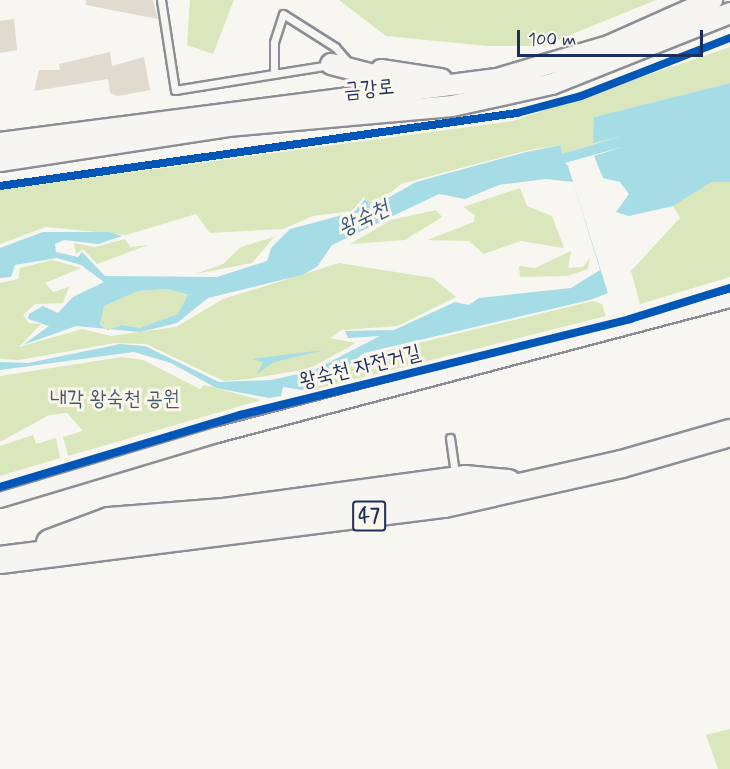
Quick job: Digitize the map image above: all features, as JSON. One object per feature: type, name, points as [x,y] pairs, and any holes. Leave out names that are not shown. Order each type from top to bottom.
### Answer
[{"type":"highway","name":"47","points":[[0,560],[357,518],[535,485],[730,433]]},
{"type":"highway","name":"47","points":[[0,575],[395,530],[581,492],[730,450]]},
{"type":"highway","points":[[29,555],[109,521],[224,512],[456,481],[535,485]]},
{"type":"main road","name":"금강로","points":[[0,143],[155,120],[497,80],[562,62],[712,0]]},
{"type":"main road","name":"금강로","points":[[0,161],[228,126],[462,104],[552,84],[730,13]]},
{"type":"main road","points":[[340,64],[437,79],[562,62]]},
{"type":"main road","points":[[155,120],[270,99],[395,86],[383,76],[340,64]]},
{"type":"street","points":[[0,500],[217,435],[361,402],[730,300]]},
{"type":"lane","points":[[161,0],[175,90],[340,64],[334,47],[283,14],[274,42],[274,74]]},
{"type":"lane","points":[[450,438],[456,481]]},
{"type":"green space","points":[[190,0],[234,0],[213,54],[187,45]]},
{"type":"green space","points":[[339,0],[656,0],[543,46],[487,46],[386,36]]},
{"type":"green space","points":[[730,47],[730,83],[594,117],[622,136],[562,154],[561,145],[529,150],[401,184],[380,201],[370,204],[364,197],[352,211],[313,216],[283,229],[210,233],[196,214],[126,235],[46,227],[0,244],[0,190],[513,121]]},
{"type":"green space","points":[[712,182],[730,182],[730,277],[640,304],[631,271],[680,218],[673,206]]},
{"type":"green space","points":[[520,188],[527,206],[552,216],[564,248],[521,241],[484,254],[469,241],[427,240],[474,222],[475,215],[463,207]]},
{"type":"green space","points":[[436,210],[442,217],[405,240],[350,244],[391,220]]},
{"type":"green space","points":[[274,237],[252,263],[195,274],[223,264],[241,247]]},
{"type":"green space","points":[[125,239],[130,247],[148,245],[97,264],[83,249],[76,254],[74,243],[95,247]]},
{"type":"green space","points":[[571,251],[568,268],[583,267],[590,258],[588,269],[567,276],[520,277],[519,266],[535,268]]},
{"type":"green space","points":[[52,260],[81,268],[45,283],[53,292],[69,287],[63,303],[35,304],[23,315],[29,323],[41,324],[19,347],[82,329],[111,336],[176,327],[223,299],[339,263],[433,278],[456,297],[398,326],[342,330],[330,338],[356,343],[309,369],[248,379],[224,381],[146,344],[115,343],[19,360],[0,359],[0,283],[18,279],[20,268]]},
{"type":"green space","points":[[168,289],[189,296],[179,314],[140,328],[122,325],[108,330],[100,323],[104,306],[138,291]]},
{"type":"green space","points":[[593,301],[602,304],[606,316],[316,389],[315,383],[338,376],[364,356]]},
{"type":"green space","name":"내각 왕숙천 공원","points":[[122,357],[143,360],[200,389],[204,385],[261,400],[68,456],[63,437],[83,431],[67,413],[49,415],[0,442],[0,376]]},
{"type":"green space","name":"내각 왕숙천 공원","points":[[33,435],[36,444],[56,438],[60,458],[0,476],[0,446]]},
{"type":"green space","points":[[730,729],[730,769],[718,769],[706,735]]},
{"type":"water","name":"왕숙천","points":[[730,83],[730,182],[712,182],[673,206],[629,216],[616,212],[629,194],[620,182],[603,178],[594,156],[625,146],[565,163],[568,166],[608,293],[590,300],[364,353],[337,375],[302,390],[283,387],[281,396],[269,398],[216,388],[171,363],[134,352],[0,370],[0,362],[28,363],[120,344],[145,346],[219,382],[271,380],[312,371],[380,336],[348,338],[345,331],[394,330],[455,302],[469,305],[479,298],[571,288],[600,270],[573,182],[546,179],[499,185],[465,199],[439,194],[332,245],[317,267],[302,275],[208,298],[177,323],[140,332],[110,329],[122,325],[140,328],[178,314],[188,295],[168,289],[138,291],[104,306],[100,324],[106,329],[76,326],[23,345],[49,326],[28,319],[29,314],[43,306],[58,313],[73,297],[104,282],[81,265],[57,258],[15,265],[11,277],[0,278],[0,248],[43,232],[109,232],[122,236],[98,244],[64,240],[55,244],[56,252],[78,257],[82,252],[105,276],[217,277],[267,261],[271,248],[290,229],[354,212],[365,199],[371,205],[381,202],[416,182],[526,152],[561,145],[562,154],[622,136],[593,143],[594,117]]},
{"type":"water","points":[[324,350],[274,362],[257,374],[263,362],[252,359]]},
{"type":"building","points":[[86,0],[153,0],[158,19],[86,5]]},
{"type":"building","points":[[14,19],[17,50],[0,53],[0,21]]},
{"type":"building","points":[[110,52],[112,66],[144,57],[150,90],[118,96],[110,93],[108,79],[34,91],[39,70],[60,70],[59,64]]},
{"type":"cycle path","points":[[0,186],[517,113],[581,96],[730,38]]},
{"type":"cycle path","name":"왕숙천 자전거길","points":[[0,487],[240,415],[630,319],[730,288]]}]
